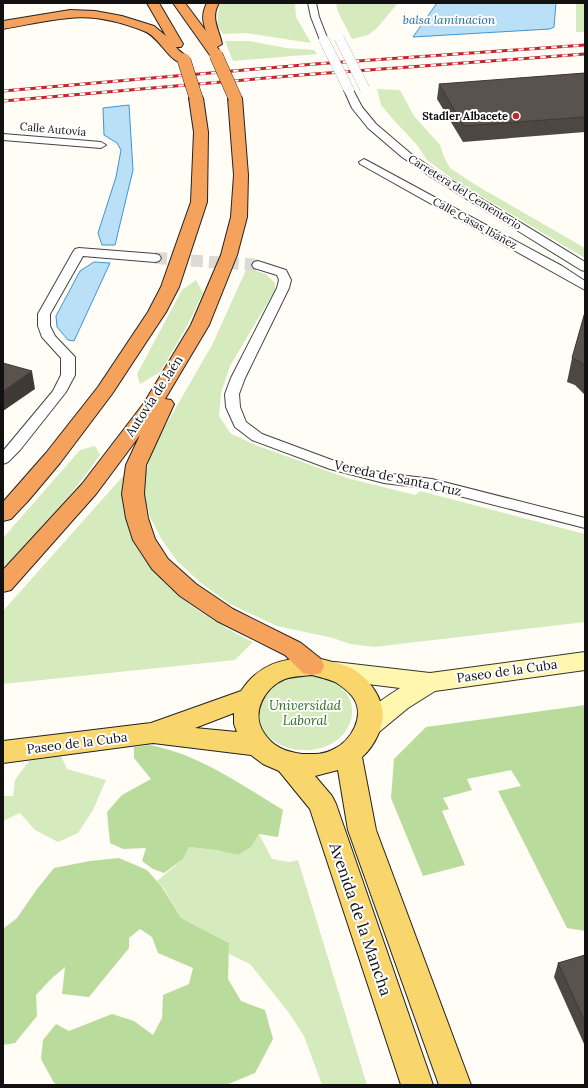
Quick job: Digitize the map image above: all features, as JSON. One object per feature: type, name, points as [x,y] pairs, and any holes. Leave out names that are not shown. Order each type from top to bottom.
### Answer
[{"type":"highway","points":[[3,18],[85,3]]},
{"type":"highway","points":[[3,514],[21,496],[53,458],[106,390],[157,312],[170,287],[199,202],[201,132],[196,98],[184,60],[174,38],[153,3]]},
{"type":"highway","points":[[179,3],[199,28],[216,55]]},
{"type":"highway","points":[[214,3],[208,17],[209,26],[216,41],[216,55]]},
{"type":"highway","points":[[3,25],[70,14],[118,18],[150,29],[165,41],[174,54],[184,60]]},
{"type":"highway","name":"Autovía de Jaén","points":[[3,584],[89,489],[152,405],[200,325],[229,255],[239,217],[241,175],[235,98],[216,55]]},
{"type":"highway","points":[[200,325],[136,466],[133,494],[137,518],[144,540],[160,564],[188,590],[225,615],[293,648],[323,668]]},
{"type":"main road","name":"Paseo de la Cuba","points":[[430,682],[585,661]]},
{"type":"main road","points":[[323,668],[349,678],[360,687],[368,699],[371,712],[370,725],[364,738],[357,747],[348,754],[329,763],[308,765],[287,762],[270,756],[257,745],[247,730],[244,714],[248,698],[258,685],[272,674],[291,667],[323,668],[430,682]]},
{"type":"main road","points":[[370,725],[399,701],[430,682]]},
{"type":"main road","name":"Paseo de la Cuba","points":[[3,752],[152,733],[248,698]]},
{"type":"main road","name":"Paseo de la Cuba","points":[[152,733],[257,745]]},
{"type":"main road","points":[[348,754],[362,830],[455,1085]]},
{"type":"main road","name":"Avenida de la Mancha","points":[[287,762],[322,804],[417,1085]]},
{"type":"street","name":"Carretera del Cementerio","points":[[312,3],[315,17],[324,40],[348,90],[357,108],[372,126],[406,155],[432,173],[585,268]]},
{"type":"street","points":[[339,38],[365,89]]},
{"type":"street","name":"Calle Autovía","points":[[3,137],[101,145]]},
{"type":"street","name":"Calle Casas Ibáñez","points":[[364,162],[558,268],[585,286]]},
{"type":"street","points":[[3,459],[15,447],[54,398],[68,375],[68,357],[49,337],[44,326],[44,314],[79,252],[154,258]]},
{"type":"street","name":"Vereda de Santa Cruz","points":[[258,265],[282,273],[285,280],[283,288],[238,378],[232,394],[233,407],[240,424],[257,437],[335,466],[384,478],[432,484],[585,523]]},
{"type":"green space","points":[[223,3],[295,3],[296,17],[311,43],[246,33],[223,34],[217,26],[219,6]]},
{"type":"green space","points":[[336,3],[398,3],[377,28],[368,35],[352,39],[338,12]]},
{"type":"green space","points":[[576,3],[585,3],[585,32],[576,32]]},
{"type":"green space","points":[[225,41],[249,41],[286,48],[314,50],[317,54],[233,61]]},
{"type":"green space","points":[[377,89],[400,90],[414,116],[440,145],[450,168],[479,187],[585,248],[585,258],[454,180],[427,160],[417,145],[381,105]]},
{"type":"green space","points":[[247,268],[266,274],[275,283],[275,290],[230,366],[221,393],[219,416],[231,434],[258,446],[347,478],[415,495],[420,491],[585,534],[585,622],[374,647],[350,644],[333,638],[277,626],[230,604],[201,583],[177,561],[162,540],[150,517],[144,494],[145,475],[159,437],[212,345]]},
{"type":"green space","points":[[196,280],[203,293],[187,326],[160,372],[140,384],[137,374],[182,290]]},
{"type":"green space","points":[[95,446],[100,455],[78,485],[54,514],[3,568],[3,538],[80,450]]},
{"type":"green space","points":[[124,475],[123,503],[128,527],[138,549],[152,569],[170,588],[189,604],[210,618],[253,642],[235,660],[3,684],[3,611]]},
{"type":"green space","name":"Universidad Laboral","points":[[297,675],[318,676],[330,680],[344,690],[351,703],[352,717],[345,732],[337,740],[326,746],[302,750],[278,744],[268,737],[257,721],[261,700],[268,689],[272,685],[284,679]]},
{"type":"green space","points":[[585,705],[585,931],[567,928],[498,791],[521,786],[511,770],[467,779],[472,790],[443,798],[449,809],[442,811],[465,865],[423,876],[391,798],[394,759],[426,727]]},
{"type":"green space","points":[[150,745],[203,763],[283,810],[278,837],[259,834],[251,847],[238,855],[216,850],[189,847],[183,859],[164,873],[153,869],[142,861],[146,848],[123,849],[110,843],[107,812],[122,795],[151,779],[134,758],[134,747]]},
{"type":"green space","points":[[61,756],[67,769],[106,780],[93,810],[78,833],[58,842],[35,830],[20,813],[3,821],[3,796],[13,796],[15,780],[29,761]]},
{"type":"green space","points":[[259,834],[272,859],[290,862],[298,860],[367,1085],[322,1085],[304,1036],[289,1013],[250,964],[229,954],[229,943],[181,918],[163,887],[157,881],[183,859],[189,847],[216,850],[238,855],[251,847]]},
{"type":"green space","points":[[119,858],[147,870],[162,887],[181,918],[229,943],[228,979],[241,1001],[265,1010],[273,1039],[255,1073],[226,1085],[58,1085],[54,1083],[41,1059],[43,1040],[56,1024],[69,1031],[112,1014],[134,1021],[153,1035],[162,1018],[163,995],[189,984],[193,968],[158,953],[152,937],[140,929],[129,938],[129,948],[89,997],[62,994],[65,967],[36,995],[37,1016],[15,1043],[3,1045],[3,929],[17,918],[54,868],[90,861]]},
{"type":"water","name":"balsa laminacion","points":[[437,3],[556,3],[554,27],[550,29],[413,37]]},
{"type":"water","points":[[129,105],[133,170],[115,245],[102,245],[98,233],[116,177],[121,150],[117,143],[104,135],[103,108]]},
{"type":"water","points":[[94,262],[110,263],[74,341],[68,340],[57,327],[56,316],[80,271]]},
{"type":"building","name":"Stadler Albacete","points":[[585,73],[585,117],[464,126],[439,84]]},
{"type":"building","points":[[585,312],[585,366],[572,358]]},
{"type":"building","points":[[3,363],[32,371],[3,391]]},
{"type":"building","points":[[585,955],[585,1022],[558,963]]},
{"type":"tunnel","points":[[155,258],[258,265]]},
{"type":"railway","points":[[3,91],[315,64],[585,45]]},
{"type":"railway","points":[[3,101],[301,75],[585,54]]},
{"type":"place","name":"Stadler Albacete","points":[[516,116]]}]
